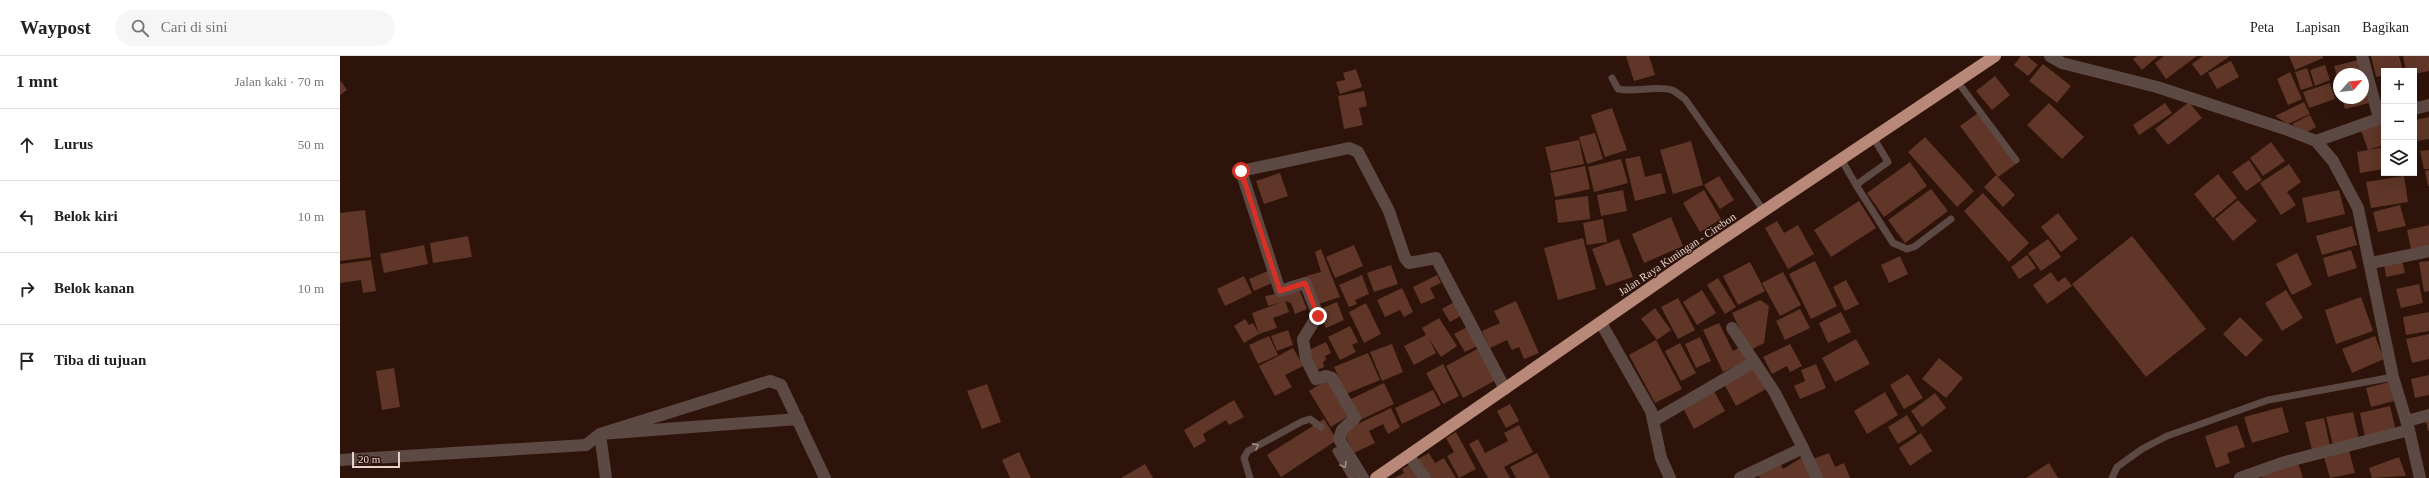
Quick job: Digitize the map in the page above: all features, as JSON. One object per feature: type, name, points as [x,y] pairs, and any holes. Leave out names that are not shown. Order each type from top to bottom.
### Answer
[{"type":"highway","name":"Jalan Raya Kuningan - Cirebon","points":[[1376,478],[1764,211],[1995,56]]},
{"type":"street","points":[[2050,56],[2062,62],[2157,87],[2316,141],[2333,161],[2358,208],[2371,263],[2393,377],[2408,425],[2420,478]]},
{"type":"street","points":[[2362,56],[2381,114]]},
{"type":"street","points":[[2417,108],[2429,105]]},
{"type":"street","points":[[2316,141],[2381,117]]},
{"type":"street","points":[[1363,478],[1339,439],[1342,430],[1355,418],[1332,378],[1326,376],[1316,379],[1306,360],[1303,339],[1318,316],[1305,283],[1280,291],[1241,171],[1349,148],[1355,149],[1389,211],[1405,258],[1409,263],[1436,258],[1505,389]]},
{"type":"street","points":[[2371,263],[2429,251]]},
{"type":"street","points":[[1601,323],[1651,412],[1661,458],[1670,478]]},
{"type":"street","points":[[1732,328],[1775,393],[1817,478]]},
{"type":"street","points":[[1653,422],[1754,362]]},
{"type":"street","points":[[340,460],[586,445],[600,434],[770,381],[782,385],[826,478]]},
{"type":"street","points":[[2240,478],[2285,462],[2408,425],[2429,416]]},
{"type":"street","points":[[600,434],[798,419]]},
{"type":"street","points":[[600,434],[606,478]]},
{"type":"street","points":[[1740,478],[1803,448]]},
{"type":"street","points":[[1408,456],[1425,478]]},
{"type":"lane","points":[[1612,78],[1618,89],[1629,91],[1645,89],[1672,90],[1685,99],[1764,211]]},
{"type":"lane","points":[[1957,81],[2016,160]]},
{"type":"lane","points":[[1856,185],[1888,162],[1874,137]]},
{"type":"lane","points":[[1841,159],[1893,243],[1907,249],[1914,247],[1951,220]]},
{"type":"lane","points":[[2112,478],[2117,467],[2142,449],[2167,436],[2268,400],[2393,377]]},
{"type":"lane","points":[[1250,478],[1244,458],[1248,451],[1300,422],[1310,419],[1321,427]]},
{"type":"lane","points":[[1336,451],[1352,478]]},
{"type":"building","points":[[1626,56],[1649,56],[1655,75],[1634,81]]},
{"type":"building","points":[[2021,56],[2027,56],[2038,65],[2028,76],[2014,65]]},
{"type":"building","points":[[2137,56],[2158,56],[2142,70],[2133,59]]},
{"type":"building","points":[[2164,56],[2197,56],[2166,79],[2155,63]]},
{"type":"building","points":[[2203,56],[2230,56],[2201,76],[2192,64]]},
{"type":"building","points":[[2289,56],[2323,56],[2323,58],[2295,70]]},
{"type":"building","points":[[2371,56],[2399,56],[2402,68],[2381,68],[2381,76],[2376,77]]},
{"type":"building","points":[[2403,56],[2429,56],[2429,71],[2417,73],[2417,68],[2405,68]]},
{"type":"building","points":[[2358,60],[2360,68],[2335,68],[2334,66]]},
{"type":"building","points":[[2231,61],[2239,77],[2217,89],[2208,73]]},
{"type":"building","points":[[2043,64],[2071,86],[2057,103],[2029,81]]},
{"type":"building","points":[[2325,65],[2330,80],[2315,86],[2310,70]]},
{"type":"building","points":[[2307,68],[2313,86],[2301,90],[2295,72]]},
{"type":"building","points":[[1356,69],[1362,87],[1340,94],[1336,82],[1345,80],[1343,73]]},
{"type":"building","points":[[2290,72],[2302,99],[2288,105],[2277,79]]},
{"type":"building","points":[[1995,76],[2010,95],[1992,110],[1976,91]]},
{"type":"building","points":[[341,81],[347,90],[340,95],[340,82]]},
{"type":"building","points":[[2330,83],[2333,93],[2333,100],[2309,108],[2303,92]]},
{"type":"building","points":[[1364,91],[1367,106],[1359,108],[1363,125],[1344,129],[1338,96]]},
{"type":"building","points":[[2189,102],[2202,118],[2168,145],[2155,129]]},
{"type":"building","points":[[2304,102],[2310,114],[2288,124],[2275,116]]},
{"type":"building","points":[[2049,103],[2084,137],[2062,159],[2027,125]]},
{"type":"building","points":[[2165,103],[2172,113],[2139,135],[2133,125]]},
{"type":"building","points":[[2344,104],[2365,104],[2345,109]]},
{"type":"building","points":[[1612,108],[1627,150],[1605,157],[1591,115]]},
{"type":"building","points":[[1978,113],[2016,164],[1998,177],[1960,126]]},
{"type":"building","points":[[2310,115],[2316,127],[2304,134],[2292,124]]},
{"type":"building","points":[[2429,117],[2429,139],[2417,141],[2417,119]]},
{"type":"building","points":[[2381,123],[2381,146],[2368,150],[2361,130]]},
{"type":"building","points":[[1595,133],[1603,159],[1587,164],[1579,137]]},
{"type":"building","points":[[1925,137],[1974,191],[1957,207],[1908,152]]},
{"type":"building","points":[[1579,140],[1584,164],[1551,171],[1545,147]]},
{"type":"building","points":[[1691,141],[1703,185],[1673,194],[1660,150]]},
{"type":"building","points":[[2271,142],[2285,161],[2263,176],[2250,158]]},
{"type":"building","points":[[2381,148],[2381,170],[2360,173],[2357,152]]},
{"type":"building","points":[[2429,150],[2429,169],[2424,169],[2420,151]]},
{"type":"building","points":[[1640,156],[1645,177],[1661,173],[1666,193],[1635,201],[1625,159]]},
{"type":"building","points":[[1621,159],[1628,183],[1594,192],[1588,167]]},
{"type":"building","points":[[2249,160],[2262,180],[2246,191],[2232,172]]},
{"type":"building","points":[[1910,162],[1927,186],[1884,217],[1867,193]]},
{"type":"building","points":[[2289,164],[2301,182],[2287,192],[2296,205],[2281,215],[2260,183]]},
{"type":"building","points":[[1585,166],[1590,189],[1555,197],[1550,173]]},
{"type":"building","points":[[2429,170],[2429,186],[2428,186],[2425,171]]},
{"type":"building","points":[[1280,173],[1288,196],[1264,204],[1256,181]]},
{"type":"building","points":[[2218,174],[2237,198],[2213,218],[2194,194]]},
{"type":"building","points":[[1996,175],[2015,195],[2003,207],[1984,187]]},
{"type":"building","points":[[1719,176],[1734,200],[1720,209],[1704,185]]},
{"type":"building","points":[[2404,176],[2408,202],[2371,208],[2366,182]]},
{"type":"building","points":[[1931,189],[1948,211],[1905,243],[1888,220]]},
{"type":"building","points":[[1623,190],[1627,211],[1601,216],[1597,195]]},
{"type":"building","points":[[1704,190],[1721,219],[1700,232],[1683,203]]},
{"type":"building","points":[[2339,190],[2345,214],[2307,223],[2302,198]]},
{"type":"building","points":[[1983,193],[2029,243],[2009,262],[1964,211]]},
{"type":"building","points":[[1588,196],[1590,219],[1558,223],[1555,200]]},
{"type":"building","points":[[2238,200],[2257,221],[2233,241],[2215,219]]},
{"type":"building","points":[[1859,201],[1876,228],[1831,257],[1814,230]]},
{"type":"building","points":[[2400,205],[2406,226],[2378,232],[2373,212]]},
{"type":"building","points":[[365,210],[371,257],[340,261],[340,213]]},
{"type":"building","points":[[2058,213],[2078,239],[2061,252],[2041,227]]},
{"type":"building","points":[[1671,217],[1683,246],[1644,263],[1632,234]]},
{"type":"building","points":[[1603,219],[1607,242],[1587,245],[1583,223]]},
{"type":"building","points":[[1777,221],[1784,233],[1798,225],[1814,254],[1788,269],[1765,228]]},
{"type":"building","points":[[2429,225],[2429,246],[2411,249],[2407,230]]},
{"type":"building","points":[[2352,226],[2357,245],[2322,255],[2316,236]]},
{"type":"building","points":[[468,236],[472,257],[433,263],[430,243]]},
{"type":"building","points":[[2132,236],[2206,329],[2146,377],[2072,284]]},
{"type":"building","points":[[1583,238],[1596,289],[1558,300],[1544,248]]},
{"type":"building","points":[[1619,239],[1633,277],[1606,286],[1592,249]]},
{"type":"building","points":[[2048,239],[2061,257],[2041,271],[2028,253]]},
{"type":"building","points":[[424,245],[428,264],[384,273],[380,254]]},
{"type":"building","points":[[1354,245],[1363,266],[1335,278],[1326,257]]},
{"type":"building","points":[[1321,249],[1340,297],[1316,305],[1306,276],[1321,272],[1315,252]]},
{"type":"building","points":[[2351,250],[2357,268],[2328,277],[2323,258]]},
{"type":"building","points":[[2297,253],[2312,285],[2292,295],[2276,264]]},
{"type":"building","points":[[2027,255],[2036,268],[2019,279],[2011,267]]},
{"type":"building","points":[[1900,256],[1908,274],[1889,283],[1881,265]]},
{"type":"building","points":[[371,260],[376,291],[363,293],[361,280],[340,283],[340,264]]},
{"type":"building","points":[[2402,260],[2405,273],[2386,277],[2384,264]]},
{"type":"building","points":[[1815,261],[1837,306],[1811,319],[1789,274]]},
{"type":"building","points":[[2429,261],[2429,291],[2424,292],[2419,262]]},
{"type":"building","points":[[1750,262],[1765,291],[1738,305],[1723,276]]},
{"type":"building","points":[[1391,265],[1398,284],[1374,292],[1367,273]]},
{"type":"building","points":[[1270,270],[1274,282],[1254,291],[1249,279]]},
{"type":"building","points":[[1783,272],[1801,305],[1780,316],[1762,283]]},
{"type":"building","points":[[2051,272],[2058,282],[2065,277],[2072,286],[2047,304],[2033,285]]},
{"type":"building","points":[[1362,275],[1369,294],[1355,300],[1357,304],[1349,307],[1339,285]]},
{"type":"building","points":[[1437,275],[1441,283],[1430,288],[1435,298],[1421,304],[1413,287]]},
{"type":"building","points":[[1244,276],[1252,293],[1225,306],[1217,289]]},
{"type":"building","points":[[1718,278],[1736,307],[1725,314],[1707,285]]},
{"type":"building","points":[[1846,280],[1859,304],[1845,311],[1833,287]]},
{"type":"building","points":[[2419,284],[2423,303],[2401,308],[2396,289]]},
{"type":"building","points":[[1402,288],[1413,312],[1404,317],[1400,310],[1385,317],[1377,300]]},
{"type":"building","points":[[1299,289],[1307,309],[1295,314],[1291,303],[1285,301],[1289,312],[1273,318],[1277,328],[1259,334],[1252,313],[1282,302],[1268,306],[1265,296]]},
{"type":"building","points":[[1702,290],[1716,313],[1697,325],[1683,302]]},
{"type":"building","points":[[2286,290],[2303,318],[2282,331],[2265,303]]},
{"type":"building","points":[[2361,297],[2373,331],[2336,344],[2325,310]]},
{"type":"building","points":[[1678,298],[1695,330],[1678,339],[1661,307]]},
{"type":"building","points":[[1760,300],[1769,306],[1764,343],[1750,350],[1732,313]]},
{"type":"building","points":[[1456,301],[1464,314],[1450,322],[1442,309]]},
{"type":"building","points":[[1516,301],[1539,353],[1524,359],[1519,347],[1512,350],[1507,340],[1490,348],[1482,331],[1500,323],[1494,311]]},
{"type":"building","points":[[1337,302],[1344,320],[1326,328],[1318,310]]},
{"type":"building","points":[[1366,303],[1381,334],[1364,343],[1349,312]]},
{"type":"building","points":[[1655,308],[1671,330],[1657,340],[1641,319]]},
{"type":"building","points":[[1800,309],[1810,328],[1785,340],[1776,321]]},
{"type":"building","points":[[1841,312],[1851,332],[1828,343],[1819,323]]},
{"type":"building","points":[[2429,312],[2429,331],[2406,335],[2403,317]]},
{"type":"building","points":[[2240,317],[2263,340],[2246,357],[2223,334]]},
{"type":"building","points":[[1439,318],[1457,346],[1441,357],[1429,339],[1436,353],[1414,365],[1404,346],[1426,335],[1422,328]]},
{"type":"building","points":[[1245,319],[1249,325],[1253,323],[1259,334],[1244,343],[1234,326]]},
{"type":"building","points":[[1719,323],[1733,351],[1742,346],[1748,360],[1723,372],[1703,330]]},
{"type":"building","points":[[1350,326],[1358,342],[1352,345],[1356,352],[1340,360],[1328,337]]},
{"type":"building","points":[[1469,326],[1479,345],[1465,352],[1454,334]]},
{"type":"building","points":[[1288,330],[1293,345],[1277,351],[1271,336]]},
{"type":"building","points":[[2429,334],[2429,359],[2412,363],[2406,339]]},
{"type":"building","points":[[1269,336],[1278,355],[1258,364],[1249,345]]},
{"type":"building","points":[[2375,336],[2384,359],[2352,373],[2342,349]]},
{"type":"building","points":[[1700,337],[1711,361],[1696,368],[1685,344]]},
{"type":"building","points":[[1856,339],[1870,364],[1835,382],[1822,358]]},
{"type":"building","points":[[1656,340],[1682,389],[1655,403],[1629,355]]},
{"type":"building","points":[[1326,342],[1331,353],[1325,356],[1326,360],[1323,362],[1324,367],[1316,370],[1307,351]]},
{"type":"building","points":[[1680,343],[1696,373],[1681,381],[1665,351]]},
{"type":"building","points":[[1392,344],[1403,372],[1382,381],[1370,352]]},
{"type":"building","points":[[1790,344],[1802,366],[1790,372],[1787,366],[1772,374],[1763,357]]},
{"type":"building","points":[[1293,348],[1303,366],[1285,375],[1292,387],[1275,396],[1259,366]]},
{"type":"building","points":[[1479,348],[1496,380],[1463,398],[1446,366]]},
{"type":"building","points":[[1368,353],[1380,380],[1346,394],[1334,367]]},
{"type":"building","points":[[1939,358],[1963,378],[1946,398],[1922,379]]},
{"type":"building","points":[[1443,364],[1459,396],[1443,404],[1426,373]]},
{"type":"building","points":[[1816,364],[1826,388],[1800,399],[1794,386],[1805,381],[1801,370]]},
{"type":"building","points":[[394,368],[400,407],[382,410],[376,371]]},
{"type":"building","points":[[1754,368],[1766,389],[1736,406],[1724,384]]},
{"type":"building","points":[[1908,374],[1923,398],[1904,409],[1890,385]]},
{"type":"building","points":[[2429,375],[2429,395],[2415,398],[2411,379]]},
{"type":"building","points":[[1328,379],[1350,415],[1331,427],[1309,391]]},
{"type":"building","points":[[2389,382],[2394,401],[2371,407],[2366,388]]},
{"type":"building","points":[[1384,383],[1394,404],[1360,420],[1349,400]]},
{"type":"building","points":[[987,384],[1001,422],[982,429],[967,391]]},
{"type":"building","points":[[1433,390],[1441,405],[1402,424],[1395,408]]},
{"type":"building","points":[[1714,391],[1725,411],[1694,429],[1683,408]]},
{"type":"building","points":[[1885,392],[1898,415],[1867,434],[1854,411]]},
{"type":"building","points":[[1935,393],[1946,408],[1922,427],[1911,411]]},
{"type":"building","points":[[1234,400],[1244,417],[1229,425],[1226,420],[1203,434],[1206,441],[1194,448],[1184,430]]},
{"type":"building","points":[[1510,404],[1519,421],[1506,428],[1497,411]]},
{"type":"building","points":[[2390,406],[2396,431],[2365,437],[2360,413]]},
{"type":"building","points":[[2282,407],[2289,432],[2252,443],[2244,417]]},
{"type":"building","points":[[1391,408],[1400,427],[1388,434],[1383,424],[1369,431],[1375,443],[1354,453],[1343,431]]},
{"type":"building","points":[[2353,412],[2359,439],[2333,445],[2326,417]]},
{"type":"building","points":[[1907,415],[1917,432],[1898,444],[1888,427]]},
{"type":"building","points":[[2324,418],[2330,446],[2312,450],[2305,422]]},
{"type":"building","points":[[1324,419],[1337,440],[1281,477],[1267,455]]},
{"type":"building","points":[[2429,420],[2429,431],[2428,431],[2426,421]]},
{"type":"building","points":[[1519,425],[1533,452],[1504,467],[1510,478],[1488,478],[1469,444],[1478,439],[1485,453],[1508,441],[1504,433]]},
{"type":"building","points":[[2237,425],[2245,447],[2227,453],[2230,463],[2216,468],[2205,436]]},
{"type":"building","points":[[1456,432],[1476,469],[1459,478],[1447,456],[1454,452],[1446,438]]},
{"type":"building","points":[[1921,433],[1932,451],[1910,466],[1899,448]]},
{"type":"building","points":[[2348,447],[2355,473],[2330,478],[2323,454]]},
{"type":"building","points":[[1019,452],[1031,478],[1010,478],[1002,460]]},
{"type":"building","points":[[1429,453],[1435,463],[1444,458],[1456,478],[1426,478],[1416,460]]},
{"type":"building","points":[[1537,453],[1550,478],[1516,478],[1510,467]]},
{"type":"building","points":[[1829,453],[1835,467],[1844,463],[1850,478],[1821,478],[1813,459]]},
{"type":"building","points":[[1803,457],[1816,478],[1760,478],[1758,475],[1779,462],[1783,469]]},
{"type":"building","points":[[2399,457],[2406,476],[2372,478],[2369,468]]},
{"type":"building","points":[[2049,463],[2058,478],[2026,478]]},
{"type":"building","points":[[2298,463],[2303,478],[2262,478],[2261,475]]},
{"type":"building","points":[[1145,464],[1153,478],[1121,478]]},
{"type":"building","points":[[1411,464],[1422,478],[1395,478],[1404,473],[1402,469]]},
{"type":"route","points":[[1241,171],[1280,291],[1305,283],[1318,316]]}]
